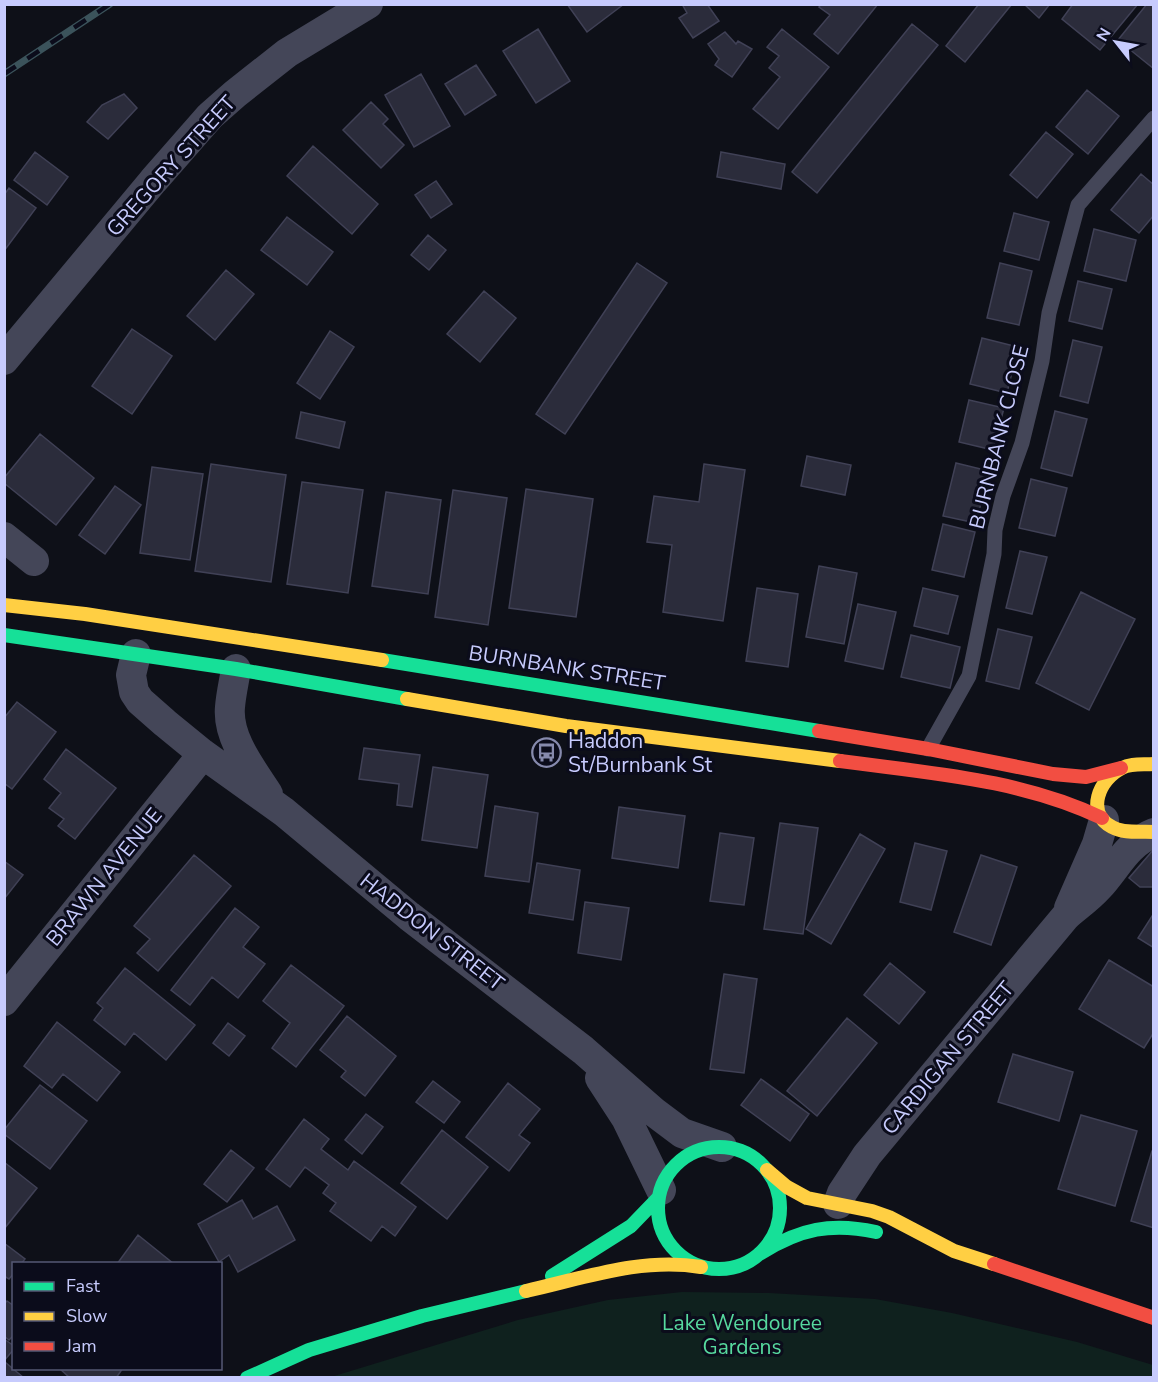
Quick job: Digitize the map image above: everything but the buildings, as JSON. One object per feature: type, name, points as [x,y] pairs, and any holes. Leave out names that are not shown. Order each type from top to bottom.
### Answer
[{"type":"main road","name":"BURNBANK STREET","points":[[4,605],[85,614],[147,640],[239,654],[566,726],[986,782],[1038,793],[1081,808],[1122,830],[1154,832]]},
{"type":"main road","name":"BURNBANK STREET","points":[[4,635],[147,640],[239,654],[570,689],[928,749],[1065,776],[1095,775],[1121,768],[1154,764]]},
{"type":"main road","points":[[1103,819],[1096,805],[1097,794],[1105,780],[1121,768]]},
{"type":"main road","points":[[525,1292],[631,1226],[660,1193],[670,1172],[684,1158],[702,1150],[722,1147],[739,1150],[754,1158],[787,1187],[807,1198],[872,1211],[954,1251]]},
{"type":"main road","points":[[760,1253],[774,1235],[780,1213],[778,1190],[767,1170]]},
{"type":"main road","points":[[660,1193],[658,1215],[663,1232],[672,1247],[685,1260],[701,1267]]},
{"type":"main road","points":[[247,1377],[309,1350],[422,1316],[642,1264],[678,1263],[722,1269],[732,1267],[743,1264],[784,1238],[814,1228],[842,1227],[886,1235]]},
{"type":"main road","points":[[903,1241],[954,1251],[1154,1318]]},
{"type":"street","name":"GREGORY STREET","points":[[4,360],[210,116],[287,53],[368,4]]},
{"type":"street","points":[[4,537],[34,561]]},
{"type":"street","name":"HADDON STREET","points":[[147,640],[131,675],[135,694],[165,723],[203,754],[284,812],[410,916],[583,1050],[654,1112],[682,1133],[722,1147]]},
{"type":"street","name":"HADDON STREET","points":[[239,654],[230,708],[232,727],[241,750],[255,775],[284,812]]},
{"type":"street","name":"BRAWN AVENUE","points":[[4,1001],[203,754]]},
{"type":"street","name":"CARDIGAN STREET","points":[[1066,916],[1097,844],[1103,819]]},
{"type":"street","name":"CARDIGAN STREET","points":[[838,1204],[842,1193],[867,1155],[1066,916],[1097,889],[1123,855],[1138,841],[1154,832]]},
{"type":"street","name":"HADDON STREET","points":[[583,1050],[627,1118],[660,1193]]},
{"type":"lane","name":"BURNBANK CLOSE","points":[[928,749],[969,676],[994,554],[995,530],[1003,496],[1022,443],[1042,361],[1049,313],[1078,205],[1154,118]]},
{"type":"green space","name":"Lake Wendouree Gardens","points":[[682,1292],[769,1293],[875,1299],[952,1313],[1077,1342],[1153,1365],[1153,1377],[331,1377],[518,1320],[608,1300]]},
{"type":"railway","points":[[4,74],[110,4]]},
{"type":"traffic: fast","points":[[4,635],[236,669],[407,699]]},
{"type":"traffic: fast","points":[[382,660],[819,731]]},
{"type":"traffic: fast","points":[[719,1147],[742,1152],[762,1165],[775,1185],[780,1208],[775,1231],[762,1251],[742,1264],[719,1269],[696,1264],[676,1251],[663,1231],[658,1208],[663,1185],[676,1165],[696,1152],[719,1147]]},
{"type":"traffic: fast","points":[[552,1276],[631,1226],[659,1197]]},
{"type":"traffic: fast","points":[[761,1253],[789,1238],[816,1230],[845,1228],[876,1232]]},
{"type":"traffic: fast","points":[[247,1378],[309,1350],[422,1316],[526,1291]]},
{"type":"traffic: slow","points":[[4,605],[85,614],[382,660]]},
{"type":"traffic: slow","points":[[407,699],[566,726],[840,761]]},
{"type":"traffic: slow","points":[[1154,764],[1129,765],[1114,773],[1102,788],[1097,805],[1104,821],[1112,827],[1127,831],[1154,832]]},
{"type":"traffic: slow","points":[[767,1170],[787,1187],[807,1198],[872,1211],[889,1217],[954,1251],[994,1264]]},
{"type":"traffic: slow","points":[[526,1291],[613,1270],[657,1265],[701,1267]]},
{"type":"traffic: jam","points":[[819,731],[928,749],[1053,774],[1086,777],[1121,768]]},
{"type":"traffic: jam","points":[[840,761],[974,779],[1007,786],[1039,794],[1102,818]]},
{"type":"traffic: jam","points":[[994,1264],[1154,1318]]},
{"type":"place","name":"Haddon St/Burnbank St","points":[[547,753]]}]
